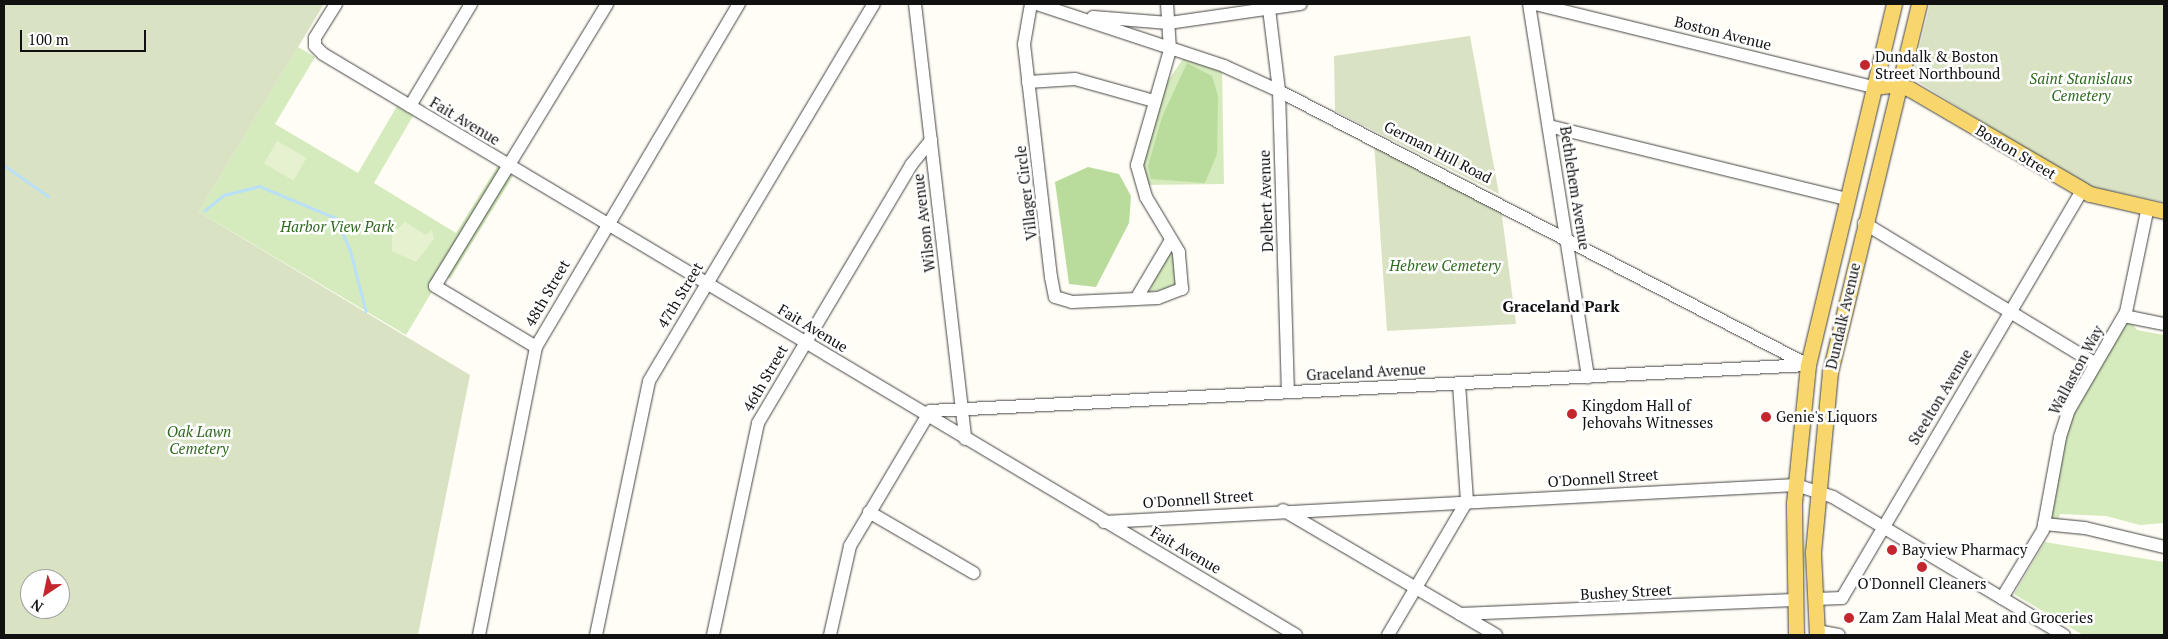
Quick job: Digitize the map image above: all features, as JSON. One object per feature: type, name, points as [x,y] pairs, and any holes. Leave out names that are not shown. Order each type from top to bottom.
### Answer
[{"type":"main road","name":"Dundalk Avenue","points":[[1796,635],[1794,600],[1796,485],[1808,365],[1846,199],[1894,4]]},
{"type":"main road","name":"Dundalk Avenue","points":[[1814,634],[1813,552],[1817,492],[1830,372],[1864,223],[1919,4]]},
{"type":"main road","points":[[1874,87],[1897,88]]},
{"type":"main road","name":"Boston Street","points":[[1897,88],[2080,194],[2147,210],[2164,217]]},
{"type":"main road","name":"Boston Street","points":[[2147,210],[2164,211]]},
{"type":"main road","points":[[1813,552],[1806,569],[1814,634]]},
{"type":"street","name":"Fait Avenue","points":[[336,4],[315,46],[509,167],[1296,635]]},
{"type":"street","points":[[410,106],[471,4]]},
{"type":"street","points":[[536,347],[435,286],[607,4]]},
{"type":"street","name":"48th Street","points":[[478,635],[536,347],[739,4]]},
{"type":"street","name":"47th Street","points":[[596,635],[649,381],[874,4]]},
{"type":"street","name":"Wilson Avenue","points":[[915,4],[965,438]]},
{"type":"street","name":"Villager Circle","points":[[1032,4],[1024,44],[1028,82],[1055,297],[1064,302],[1171,296],[1182,288],[1181,258],[1138,176],[1140,148],[1170,50],[1167,4]]},
{"type":"street","points":[[1038,4],[1112,20],[1169,23],[1301,4]]},
{"type":"street","name":"German Hill Road","points":[[1038,4],[1170,50],[1224,66],[1279,91],[1566,237],[1808,365]]},
{"type":"street","name":"Bethlehem Avenue","points":[[1528,4],[1588,377]]},
{"type":"street","name":"Boston Avenue","points":[[1535,4],[1874,87]]},
{"type":"street","name":"Delbert Avenue","points":[[1269,9],[1279,91],[1288,392]]},
{"type":"street","points":[[1028,82],[1075,79],[1154,101]]},
{"type":"street","points":[[1549,126],[1846,199]]},
{"type":"street","name":"46th Street","points":[[714,635],[758,423],[911,165],[931,140]]},
{"type":"street","name":"Steelton Avenue","points":[[1815,599],[1842,598],[1882,526],[2080,194]]},
{"type":"street","name":"Wallaston Way","points":[[2002,598],[2044,524],[2060,437],[2094,363],[2124,316],[2147,210]]},
{"type":"street","points":[[1864,223],[2094,363]]},
{"type":"street","points":[[1136,299],[1171,240]]},
{"type":"street","points":[[2124,316],[2164,324]]},
{"type":"street","points":[[1780,350],[1781,367]]},
{"type":"street","name":"Graceland Avenue","points":[[927,415],[930,411],[962,409],[1808,365]]},
{"type":"street","points":[[1388,635],[1467,501],[1459,383]]},
{"type":"street","points":[[830,635],[846,559],[869,512],[927,415]]},
{"type":"street","name":"O'Donnell Street","points":[[1104,522],[1283,510],[1796,485],[1817,492],[1882,526],[2002,598],[2050,632],[2064,635]]},
{"type":"street","points":[[1283,510],[1496,635]]},
{"type":"street","points":[[869,512],[974,573]]},
{"type":"street","points":[[2044,524],[2085,528],[2164,547]]},
{"type":"street","name":"Bushey Street","points":[[1460,614],[1794,600]]},
{"type":"street","points":[[1814,634],[1839,635]]},
{"type":"green space","name":"Oak Lawn Cemetery","points":[[4,4],[324,4],[199,212],[470,375],[418,635],[4,635]]},
{"type":"green space","name":"Saint Stanislaus Cemetery","points":[[1930,4],[2164,4],[2164,202],[2083,185],[1912,78]]},
{"type":"green space","points":[[1470,36],[1499,194],[1335,111],[1334,56]]},
{"type":"green space","name":"Harbor View Park","points":[[298,47],[315,57],[275,124],[358,173],[397,106],[413,116],[374,183],[456,233],[497,167],[513,176],[450,279],[437,271],[428,287],[433,290],[406,335],[199,212]]},
{"type":"green space","points":[[1183,59],[1222,70],[1224,184],[1144,185],[1142,158],[1167,82]]},
{"type":"green space","points":[[1187,63],[1212,76],[1218,96],[1217,154],[1205,183],[1151,179],[1148,166],[1162,117]]},
{"type":"green space","points":[[277,141],[306,158],[293,181],[264,164]]},
{"type":"green space","name":"Hebrew Cemetery","points":[[1374,142],[1501,208],[1516,324],[1387,331]]},
{"type":"green space","points":[[1088,167],[1119,174],[1131,196],[1129,223],[1096,287],[1069,284],[1055,182]]},
{"type":"green space","points":[[405,222],[426,235],[432,230],[434,239],[416,262],[392,251],[392,234]]},
{"type":"green space","points":[[1170,254],[1175,257],[1177,287],[1149,292],[1165,255]]},
{"type":"green space","points":[[2129,320],[2137,330],[2164,335],[2164,523],[2140,525],[2106,516],[2060,514],[2058,520],[2051,520],[2066,433],[2084,388],[2124,321]]},
{"type":"green space","points":[[2045,542],[2164,562],[2164,635],[2083,635],[2014,594]]},
{"type":"waterway","points":[[4,165],[48,196]]},
{"type":"waterway","points":[[204,211],[224,195],[259,186],[336,218],[350,249],[366,311]]},
{"type":"place","name":"Dundalk & Boston Street Northbound","points":[[1865,65]]},
{"type":"place","name":"Kingdom Hall of Jehovahs Witnesses","points":[[1572,414]]},
{"type":"place","name":"Genie's Liquors","points":[[1766,417]]},
{"type":"place","name":"Bayview Pharmacy","points":[[1892,550]]},
{"type":"place","name":"O'Donnell Cleaners","points":[[1922,567]]},
{"type":"place","name":"Zam Zam Halal Meat and Groceries","points":[[1849,618]]},
{"type":"district","name":"Graceland Park","points":[[1561,306]]}]
